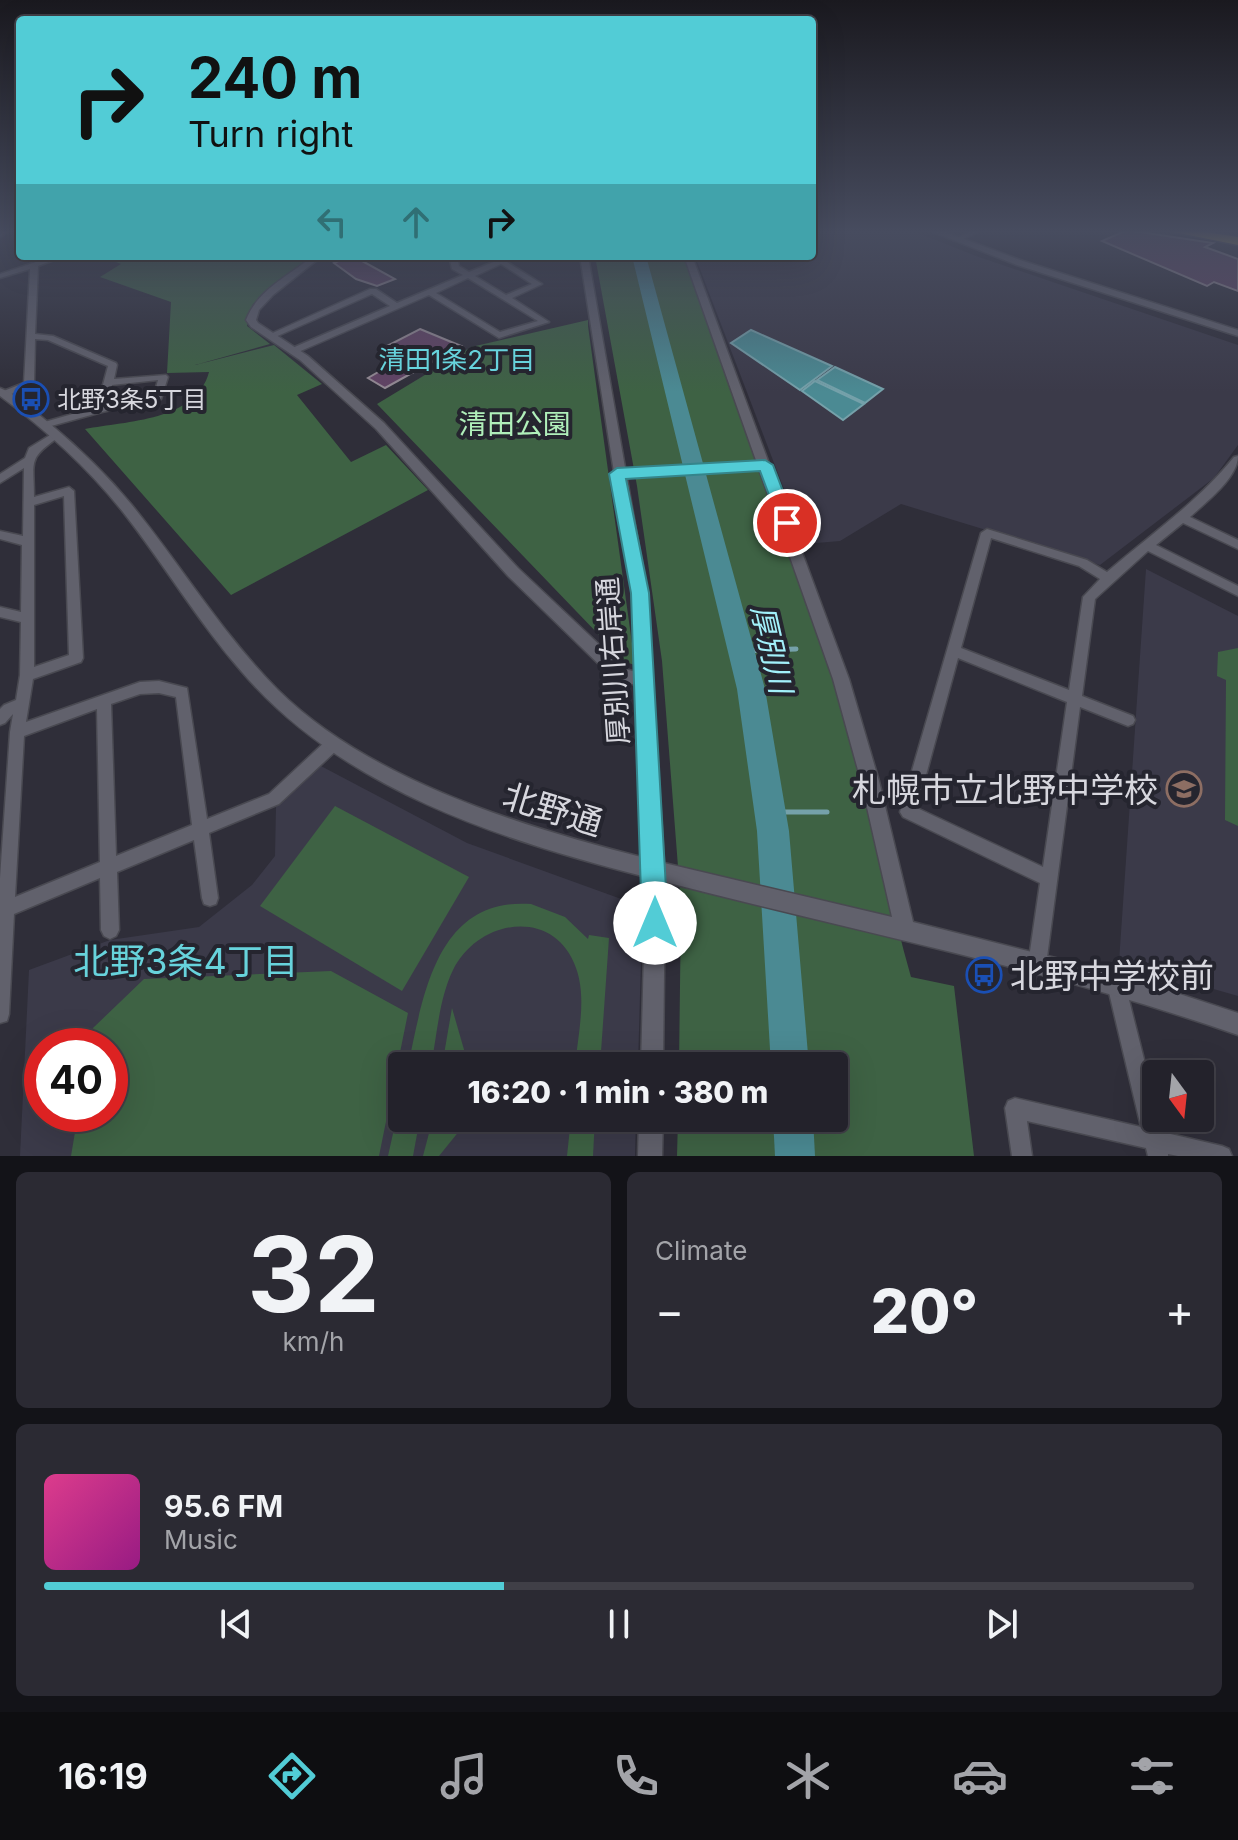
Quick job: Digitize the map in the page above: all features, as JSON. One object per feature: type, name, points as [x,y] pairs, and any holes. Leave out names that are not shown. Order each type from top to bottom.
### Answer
[{"type":"street","points":[[2,393],[29,384],[33,284]]},
{"type":"street","points":[[285,284],[252,312],[254,325],[293,351],[400,445],[513,572],[621,675],[644,680]]},
{"type":"street","points":[[293,351],[453,284]]},
{"type":"street","points":[[431,293],[499,335],[545,322],[481,284]]},
{"type":"street","points":[[506,298],[538,284]]},
{"type":"street","name":"厚別川右岸通","points":[[588,284],[617,474],[637,569],[655,872],[652,1052]]},
{"type":"street","points":[[698,284],[841,679],[870,781],[906,932]]},
{"type":"street","points":[[1090,284],[1238,333]]},
{"type":"street","points":[[270,336],[373,291],[397,307]]},
{"type":"street","points":[[32,336],[50,338],[113,365],[101,409]]},
{"type":"street","points":[[0,1014],[17,732],[7,710],[27,675],[29,460],[33,450],[50,430],[101,409],[158,397],[163,377],[110,382]]},
{"type":"street","name":"北野通","points":[[2,393],[85,462],[128,509],[202,612],[261,683],[333,744],[478,819],[655,872],[1116,984],[1238,1024]]},
{"type":"street","points":[[1037,965],[1089,597],[1107,578],[1150,547],[1217,488],[1238,459]]},
{"type":"street","points":[[0,479],[29,460]]},
{"type":"street","points":[[617,474],[765,465]]},
{"type":"street","points":[[27,675],[76,658],[69,491],[28,503]]},
{"type":"street","points":[[1182,518],[1238,545]]},
{"type":"street","points":[[1050,879],[908,812],[987,533],[1083,563],[1107,578]]},
{"type":"street","points":[[0,535],[28,542]]},
{"type":"street","points":[[1150,547],[1238,591]]},
{"type":"street","points":[[0,612],[26,618]]},
{"type":"street","points":[[954,651],[1128,720]]},
{"type":"street","points":[[17,732],[140,688],[159,687],[182,692],[210,898]]},
{"type":"street","points":[[104,701],[110,930]]},
{"type":"street","points":[[6,909],[274,799],[333,744]]},
{"type":"street","points":[[0,774],[14,765]]},
{"type":"street","points":[[0,859],[11,845]]},
{"type":"street","points":[[1116,984],[1156,1147]]},
{"type":"street","points":[[1022,1156],[1015,1108],[1156,1147],[1222,1156]]},
{"type":"street","points":[[650,1156],[651,1132]]},
{"type":"shaded area","points":[[706,284],[1058,284],[1238,345],[1238,445],[1214,478],[1100,565],[901,504],[840,541],[805,544]]},
{"type":"shaded area","name":"札幌市立北野中学校","points":[[1146,569],[1238,616],[1238,996],[1119,962]]},
{"type":"shaded area","points":[[319,765],[467,843],[624,900],[642,924],[638,1052],[388,1052],[388,1132],[636,1132],[635,1156],[20,1156],[24,1073],[24,1132],[128,1132],[128,1028],[26,1028],[29,970],[110,940],[199,927],[252,885],[275,856],[276,807]]},
{"type":"green space","points":[[120,284],[278,284],[253,304],[247,326],[270,344],[195,365],[274,345],[322,384],[297,395],[351,462],[386,445],[428,490],[231,595],[85,429],[158,416],[190,400],[202,388],[209,372],[167,373],[171,302]]},
{"type":"green space","points":[[600,284],[694,284],[831,671],[858,762],[911,977],[954,986],[974,1156],[677,1156],[678,1132],[848,1132],[848,1052],[679,1052],[681,905],[662,661],[637,486]]},
{"type":"green space","name":"清田公園","points":[[588,320],[635,665],[625,662],[377,404],[471,347]]},
{"type":"green space","points":[[1238,648],[1238,826],[1225,820],[1226,680],[1217,676],[1218,652]]},
{"type":"green space","points":[[335,806],[469,877],[402,991],[260,906]]},
{"type":"green space","points":[[531,904],[565,917],[588,939],[589,935],[609,938],[601,1052],[577,1052],[581,992],[576,968],[566,948],[552,935],[535,928],[516,927],[498,930],[480,939],[465,952],[453,970],[444,993],[433,1052],[411,1052],[428,983],[440,956],[454,934],[474,917],[499,906]]},
{"type":"green space","points":[[331,971],[408,1013],[400,1052],[388,1052],[388,1112],[379,1156],[71,1156],[75,1132],[128,1132],[128,1028],[93,1028],[144,979]]},
{"type":"green space","points":[[452,1008],[465,1052],[444,1052]]},
{"type":"green space","points":[[393,1132],[417,1132],[413,1156],[388,1156]]},
{"type":"green space","points":[[429,1132],[458,1132],[439,1156],[423,1156]]},
{"type":"green space","points":[[570,1132],[594,1132],[593,1156],[567,1156]]},
{"type":"water","points":[[751,330],[832,366],[800,390],[731,343]]},
{"type":"water","points":[[835,367],[883,389],[865,403],[817,380]]},
{"type":"water","points":[[815,381],[864,404],[843,420],[802,391]]},
{"type":"building","points":[[1219,284],[1238,284],[1238,291]]},
{"type":"building","points":[[420,329],[461,346],[385,388],[368,378],[404,357],[385,347]]},
{"type":"waterway","name":"厚別川","points":[[646,284],[751,689],[773,831],[789,1052]]},
{"type":"waterway","points":[[741,651],[796,649]]},
{"type":"waterway","points":[[770,812],[827,812]]},
{"type":"waterway","name":"厚別川","points":[[794,1132],[795,1156]]},
{"type":"place","name":"北野3条5丁目","points":[[31,399]]},
{"type":"place","name":"札幌市立北野中学校","points":[[1184,789]]},
{"type":"place","name":"北野中学校前","points":[[984,975]]},
{"type":"district","name":"清田1条2丁目","points":[[457,359]]},
{"type":"district","name":"北野3条4丁目","points":[[186,961]]},
{"type":"route","points":[[655,923],[640,593],[617,474],[765,465],[787,523]]}]
